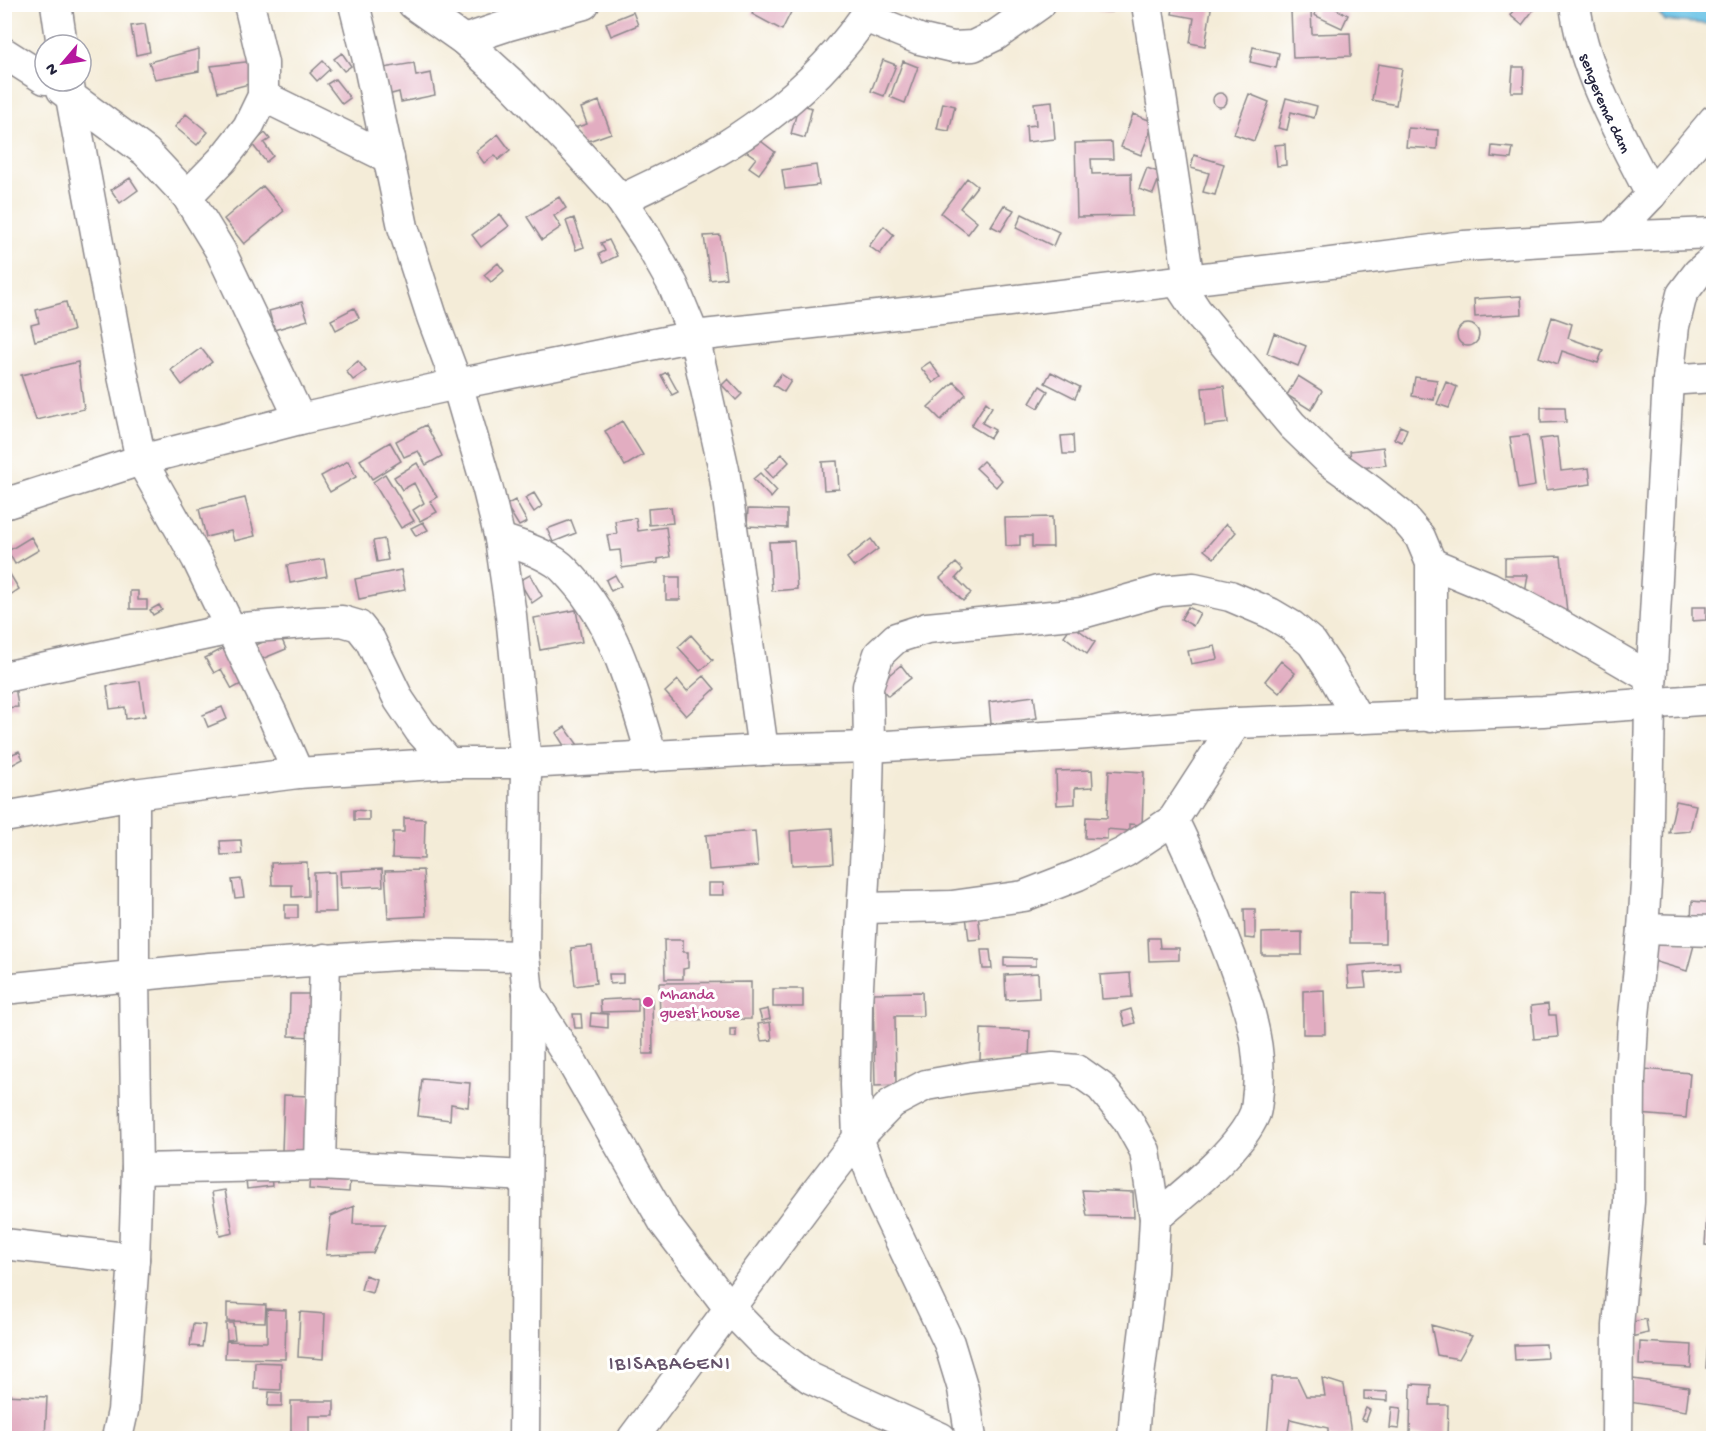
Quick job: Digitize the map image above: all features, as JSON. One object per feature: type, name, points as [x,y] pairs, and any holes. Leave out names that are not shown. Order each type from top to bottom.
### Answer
[{"type":"street","points":[[56,4],[60,33]]},
{"type":"street","points":[[187,196],[222,160],[248,127],[263,96],[263,63],[249,4]]},
{"type":"street","points":[[354,4],[403,227],[432,317],[457,384],[488,490],[500,538],[511,615],[526,763],[524,956],[528,993],[524,1438]]},
{"type":"street","points":[[464,40],[584,4]]},
{"type":"street","points":[[1147,4],[1183,280],[1196,310],[1292,425],[1328,460],[1401,515],[1420,537],[1431,563],[1431,717]]},
{"type":"street","name":"sengerema dam","points":[[1575,4],[1578,26],[1593,74],[1651,195]]},
{"type":"street","points":[[427,9],[511,83],[574,147],[621,200],[647,239],[673,285],[694,336],[724,470],[763,750]]},
{"type":"street","points":[[621,200],[723,147],[763,120],[807,85],[869,11],[919,39],[953,47],[973,46],[996,35],[1019,10]]},
{"type":"street","points":[[4,53],[33,70]]},
{"type":"street","points":[[60,93],[141,460],[197,559],[298,773]]},
{"type":"street","points":[[70,93],[146,152],[187,196],[220,250],[300,419]]},
{"type":"street","points":[[263,96],[389,158]]},
{"type":"street","points":[[1611,237],[1651,195],[1713,120]]},
{"type":"street","points":[[4,504],[141,460],[300,419],[457,384],[694,336],[1464,246],[1713,233]]},
{"type":"street","points":[[1617,1438],[1618,1326],[1629,1202],[1633,1025],[1647,869],[1650,691],[1668,380],[1674,326],[1682,294],[1698,273],[1713,259]]},
{"type":"street","points":[[1668,380],[1713,377]]},
{"type":"street","points":[[500,538],[557,563],[585,593],[606,627],[628,679],[652,757]]},
{"type":"street","points":[[1431,563],[1489,587],[1565,628],[1650,691]]},
{"type":"street","points":[[971,1438],[963,1389],[950,1343],[882,1202],[858,1138],[857,1004],[867,828],[868,686],[879,654],[896,638],[927,628],[1082,613],[1160,591],[1194,588],[1230,596],[1270,613],[1292,626],[1312,643],[1358,719]]},
{"type":"street","points":[[4,677],[231,628],[342,621],[359,626],[370,640],[399,700],[420,731],[449,763]]},
{"type":"street","points":[[4,817],[134,794],[298,773],[449,763],[526,763],[763,750],[869,747],[1236,723],[1431,717],[1650,691],[1713,699]]},
{"type":"street","points":[[863,908],[952,906],[1024,896],[1078,875],[1125,852],[1173,820],[1236,723]]},
{"type":"street","points":[[117,1438],[123,1411],[134,1259],[137,1169],[134,794]]},
{"type":"street","points":[[1155,1218],[1196,1184],[1244,1134],[1256,1111],[1258,1084],[1258,1050],[1248,1003],[1201,879],[1173,820]]},
{"type":"street","points":[[1643,929],[1713,931]]},
{"type":"street","points":[[4,989],[325,959],[411,954],[524,956]]},
{"type":"street","points":[[320,1165],[325,959]]},
{"type":"street","points":[[528,993],[573,1064],[665,1224],[729,1308],[765,1345],[810,1378],[941,1438]]},
{"type":"street","points":[[633,1438],[858,1138],[892,1103],[926,1084],[1053,1068],[1077,1070],[1101,1087],[1127,1119],[1144,1151],[1155,1218],[1152,1272],[1133,1438]]},
{"type":"street","points":[[137,1169],[320,1165],[526,1176]]},
{"type":"street","points":[[4,1244],[134,1259]]},
{"type":"water","points":[[1654,5],[1713,5],[1713,20],[1709,24],[1664,21]]},
{"type":"building","points":[[757,4],[777,4],[791,12],[782,30],[752,14]]},
{"type":"building","points":[[1098,4],[1113,4],[1112,12],[1098,11]]},
{"type":"building","points":[[1174,4],[1189,4],[1211,9],[1205,46],[1190,43],[1194,18],[1172,14]]},
{"type":"building","points":[[1319,4],[1327,4],[1348,15],[1342,28],[1314,15]]},
{"type":"building","points":[[1518,4],[1538,4],[1522,25],[1510,15]]},
{"type":"building","points":[[1311,10],[1312,34],[1350,33],[1351,56],[1293,58],[1291,11]]},
{"type":"building","points":[[633,12],[638,25],[611,36],[606,23]]},
{"type":"building","points":[[145,24],[150,52],[136,55],[131,26]]},
{"type":"building","points":[[1253,47],[1279,53],[1276,68],[1250,62]]},
{"type":"building","points":[[199,49],[199,71],[155,79],[149,62]]},
{"type":"building","points":[[342,53],[351,66],[344,71],[334,59]]},
{"type":"building","points":[[883,60],[896,65],[884,96],[871,91]]},
{"type":"building","points":[[254,61],[253,83],[218,92],[211,66]]},
{"type":"building","points":[[323,61],[330,69],[317,81],[310,73]]},
{"type":"building","points":[[903,61],[918,67],[905,103],[890,97]]},
{"type":"building","points":[[414,63],[416,76],[431,73],[435,95],[401,102],[399,92],[388,95],[383,68]]},
{"type":"building","points":[[1378,64],[1402,68],[1396,105],[1372,100]]},
{"type":"building","points":[[1513,67],[1524,67],[1523,92],[1511,92]]},
{"type":"building","points":[[4,70],[11,70],[7,100],[4,100]]},
{"type":"building","points":[[335,79],[350,98],[342,104],[327,84]]},
{"type":"building","points":[[1220,93],[1225,95],[1227,100],[1225,105],[1220,107],[1215,105],[1213,100],[1215,95]]},
{"type":"building","points":[[1249,94],[1269,102],[1254,141],[1234,134]]},
{"type":"building","points":[[1286,98],[1317,106],[1314,118],[1291,112],[1287,130],[1278,128]]},
{"type":"building","points":[[599,101],[611,133],[580,144],[574,128],[587,124],[581,108]]},
{"type":"building","points":[[1052,101],[1055,139],[1027,142],[1026,126],[1036,125],[1034,103]]},
{"type":"building","points":[[943,103],[955,106],[949,131],[937,129]]},
{"type":"building","points":[[799,104],[812,108],[805,138],[791,134]]},
{"type":"building","points":[[186,114],[208,132],[197,145],[175,127]]},
{"type":"building","points":[[1133,114],[1154,122],[1141,155],[1121,147]]},
{"type":"building","points":[[1408,128],[1438,130],[1437,149],[1406,147]]},
{"type":"building","points":[[265,133],[270,139],[264,143],[273,156],[266,162],[252,144]]},
{"type":"building","points":[[498,134],[510,150],[498,160],[495,155],[484,163],[476,152]]},
{"type":"building","points":[[757,138],[775,152],[759,174],[749,167],[756,158],[746,151]]},
{"type":"building","points":[[1112,142],[1113,159],[1091,159],[1092,174],[1131,173],[1132,216],[1077,217],[1075,143]]},
{"type":"building","points":[[1285,144],[1286,165],[1277,166],[1275,145]]},
{"type":"building","points":[[1492,146],[1513,148],[1511,159],[1491,157]]},
{"type":"building","points":[[1194,155],[1224,164],[1215,195],[1203,192],[1209,173],[1191,168]]},
{"type":"building","points":[[816,165],[819,185],[785,189],[782,170]]},
{"type":"building","points":[[1147,168],[1161,173],[1153,194],[1139,189]]},
{"type":"building","points":[[130,178],[138,190],[120,203],[111,190]]},
{"type":"building","points":[[967,178],[977,186],[960,208],[977,222],[968,234],[941,213]]},
{"type":"building","points":[[263,186],[284,211],[244,244],[224,219]]},
{"type":"building","points":[[559,197],[566,208],[554,216],[561,227],[542,240],[527,217]]},
{"type":"building","points":[[1004,205],[1014,210],[1001,231],[991,226]]},
{"type":"building","points":[[500,214],[509,226],[481,247],[472,235]]},
{"type":"building","points":[[1022,214],[1059,232],[1053,246],[1016,228]]},
{"type":"building","points":[[574,218],[584,247],[576,250],[566,221]]},
{"type":"building","points":[[884,226],[894,235],[880,254],[869,246]]},
{"type":"building","points":[[720,235],[726,278],[710,280],[704,236]]},
{"type":"building","points":[[609,240],[617,256],[603,263],[599,254],[605,251],[601,243]]},
{"type":"building","points":[[498,263],[504,271],[491,282],[484,275]]},
{"type":"building","points":[[1521,296],[1522,314],[1475,317],[1474,299]]},
{"type":"building","points":[[66,302],[73,331],[35,341],[31,325],[39,323],[36,310]]},
{"type":"building","points":[[302,302],[308,320],[274,330],[269,311]]},
{"type":"building","points":[[354,308],[359,318],[336,330],[331,320]]},
{"type":"building","points":[[1552,317],[1572,324],[1568,338],[1603,350],[1598,363],[1562,351],[1558,364],[1539,357]]},
{"type":"building","points":[[1468,324],[1478,331],[1479,335],[1472,345],[1468,346],[1458,339],[1457,335],[1464,325]]},
{"type":"building","points":[[1274,333],[1306,346],[1298,366],[1267,353]]},
{"type":"building","points":[[201,348],[212,362],[182,385],[171,370]]},
{"type":"building","points":[[358,361],[366,371],[353,380],[346,371]]},
{"type":"building","points":[[78,362],[84,409],[36,420],[21,375]]},
{"type":"building","points":[[930,362],[941,377],[933,383],[921,368]]},
{"type":"building","points":[[667,372],[678,392],[672,395],[661,375]]},
{"type":"building","points":[[1051,372],[1080,387],[1075,398],[1045,383]]},
{"type":"building","points":[[781,374],[791,381],[784,392],[773,385]]},
{"type":"building","points":[[1298,376],[1322,391],[1311,410],[1287,395]]},
{"type":"building","points":[[1415,377],[1437,380],[1434,400],[1412,396]]},
{"type":"building","points":[[728,379],[742,394],[736,400],[722,385]]},
{"type":"building","points":[[954,382],[966,394],[941,420],[928,407]]},
{"type":"building","points":[[1446,382],[1457,387],[1449,408],[1437,404]]},
{"type":"building","points":[[1040,386],[1048,391],[1038,408],[1030,403]]},
{"type":"building","points":[[1224,386],[1228,423],[1205,426],[1202,388]]},
{"type":"building","points":[[986,402],[992,407],[982,423],[995,430],[990,438],[971,426]]},
{"type":"building","points":[[1541,407],[1565,407],[1566,422],[1541,423]]},
{"type":"building","points":[[622,421],[643,455],[625,466],[605,431]]},
{"type":"building","points":[[426,425],[442,456],[426,465],[418,451],[404,457],[396,441]]},
{"type":"building","points":[[1400,426],[1407,429],[1402,442],[1394,439]]},
{"type":"building","points":[[1073,435],[1074,454],[1063,454],[1061,436]]},
{"type":"building","points":[[1528,435],[1535,486],[1518,489],[1510,437]]},
{"type":"building","points":[[1557,437],[1561,471],[1589,468],[1591,484],[1546,490],[1540,439]]},
{"type":"building","points":[[390,442],[401,461],[372,479],[360,460]]},
{"type":"building","points":[[1383,447],[1386,465],[1352,469],[1350,451]]},
{"type":"building","points":[[782,454],[789,462],[773,478],[765,469]]},
{"type":"building","points":[[348,461],[356,477],[330,492],[321,476]]},
{"type":"building","points":[[837,461],[839,489],[824,490],[822,462]]},
{"type":"building","points":[[983,461],[1002,480],[996,487],[976,468]]},
{"type":"building","points":[[417,463],[437,497],[430,501],[437,512],[420,521],[413,510],[424,503],[414,483],[402,490],[394,477]]},
{"type":"building","points":[[760,473],[777,491],[771,498],[753,479]]},
{"type":"building","points":[[385,474],[414,521],[401,528],[373,482]]},
{"type":"building","points":[[534,493],[542,506],[534,512],[525,498]]},
{"type":"building","points":[[245,498],[255,536],[234,541],[231,531],[206,537],[199,509]]},
{"type":"building","points":[[515,500],[527,522],[519,526],[506,505]]},
{"type":"building","points":[[671,507],[673,523],[649,525],[648,509]]},
{"type":"building","points":[[748,509],[787,510],[787,528],[747,526]]},
{"type":"building","points":[[1052,517],[1053,547],[1032,547],[1032,536],[1020,536],[1020,545],[1006,546],[1005,518]]},
{"type":"building","points":[[636,518],[638,531],[666,527],[670,557],[658,559],[658,563],[622,568],[620,550],[610,551],[607,535],[617,534],[615,521]]},
{"type":"building","points":[[571,520],[576,533],[553,542],[547,529]]},
{"type":"building","points":[[423,522],[428,530],[416,536],[411,528]]},
{"type":"building","points":[[1226,524],[1236,532],[1214,558],[1204,550]]},
{"type":"building","points":[[31,537],[39,550],[15,564],[8,551]]},
{"type":"building","points":[[384,539],[388,560],[377,562],[373,541]]},
{"type":"building","points":[[871,539],[878,549],[854,567],[847,558]]},
{"type":"building","points":[[794,541],[797,589],[772,591],[769,542]]},
{"type":"building","points":[[1561,556],[1567,612],[1523,606],[1528,575],[1505,575],[1505,558]]},
{"type":"building","points":[[324,559],[327,576],[290,583],[287,565]]},
{"type":"building","points":[[956,563],[963,570],[956,578],[971,593],[963,601],[940,578]]},
{"type":"building","points":[[401,570],[405,590],[359,599],[355,579]]},
{"type":"building","points":[[8,571],[19,589],[10,595],[4,586],[4,573]]},
{"type":"building","points":[[530,575],[542,596],[532,603],[519,581]]},
{"type":"building","points":[[615,575],[621,586],[611,591],[606,580]]},
{"type":"building","points":[[666,577],[680,577],[680,600],[666,600]]},
{"type":"building","points":[[130,591],[138,591],[138,600],[147,600],[147,609],[130,609]]},
{"type":"building","points":[[159,605],[162,610],[153,615],[150,610]]},
{"type":"building","points":[[1188,607],[1200,613],[1193,626],[1181,619]]},
{"type":"building","points":[[1692,607],[1706,607],[1706,620],[1692,621]]},
{"type":"building","points":[[576,610],[582,642],[540,650],[534,618]]},
{"type":"building","points":[[1072,625],[1095,642],[1087,654],[1064,636]]},
{"type":"building","points":[[280,635],[286,649],[262,659],[256,645]]},
{"type":"building","points":[[691,635],[713,660],[700,671],[678,647]]},
{"type":"building","points":[[1215,646],[1218,659],[1191,664],[1188,651]]},
{"type":"building","points":[[226,647],[245,682],[232,689],[221,669],[214,673],[205,658]]},
{"type":"building","points":[[1281,661],[1295,673],[1279,693],[1265,681]]},
{"type":"building","points":[[901,665],[911,678],[888,696],[878,684]]},
{"type":"building","points":[[704,676],[715,689],[686,716],[665,692],[678,680],[687,691]]},
{"type":"building","points":[[140,681],[145,716],[126,719],[125,707],[110,709],[107,686]]},
{"type":"building","points":[[15,685],[18,707],[4,708],[4,686]]},
{"type":"building","points":[[1034,696],[1037,718],[991,724],[989,702]]},
{"type":"building","points":[[222,707],[227,719],[208,727],[203,715]]},
{"type":"building","points":[[565,727],[578,745],[568,752],[556,733]]},
{"type":"building","points":[[19,751],[23,759],[6,768],[4,758]]},
{"type":"building","points":[[1092,770],[1093,787],[1075,788],[1075,804],[1057,805],[1056,771]]},
{"type":"building","points":[[1109,770],[1144,772],[1142,825],[1129,824],[1129,831],[1107,829],[1107,839],[1085,838],[1086,817],[1107,818]]},
{"type":"building","points":[[1676,801],[1696,805],[1690,831],[1669,833]]},
{"type":"building","points":[[354,810],[369,811],[369,820],[354,820]]},
{"type":"building","points":[[404,818],[425,819],[424,859],[392,858],[393,832],[404,832]]},
{"type":"building","points":[[832,828],[834,863],[792,865],[790,831]]},
{"type":"building","points":[[755,831],[758,866],[709,870],[706,835]]},
{"type":"building","points":[[241,840],[242,854],[221,855],[220,841]]},
{"type":"building","points":[[307,862],[308,896],[292,897],[292,885],[272,885],[271,863]]},
{"type":"building","points":[[382,869],[383,886],[341,888],[340,871]]},
{"type":"building","points":[[423,870],[426,916],[388,918],[385,871]]},
{"type":"building","points":[[335,872],[336,912],[314,912],[314,873]]},
{"type":"building","points":[[241,879],[244,897],[235,898],[232,880]]},
{"type":"building","points":[[708,883],[723,883],[724,895],[708,895]]},
{"type":"building","points":[[1350,891],[1385,892],[1385,943],[1350,943]]},
{"type":"building","points":[[1692,901],[1713,903],[1713,920],[1691,919]]},
{"type":"building","points":[[285,905],[298,905],[298,918],[285,918]]},
{"type":"building","points":[[1244,909],[1255,909],[1255,939],[1245,938]]},
{"type":"building","points":[[978,914],[981,939],[969,940],[966,916]]},
{"type":"building","points":[[1302,932],[1302,955],[1262,955],[1262,933]]},
{"type":"building","points":[[1657,934],[1694,945],[1687,971],[1650,960]]},
{"type":"building","points":[[1148,938],[1159,938],[1160,948],[1179,948],[1179,960],[1149,961]]},
{"type":"building","points":[[664,940],[683,940],[683,952],[688,952],[688,968],[683,969],[683,979],[665,979]]},
{"type":"building","points":[[592,946],[596,983],[575,986],[571,948]]},
{"type":"building","points":[[981,950],[990,950],[992,969],[983,969]]},
{"type":"building","points":[[1004,957],[1036,958],[1036,966],[1004,966]]},
{"type":"building","points":[[1399,962],[1400,970],[1364,973],[1366,987],[1349,988],[1347,966]]},
{"type":"building","points":[[1038,973],[1039,998],[1006,1000],[1005,975]]},
{"type":"building","points":[[1130,973],[1132,997],[1102,999],[1100,975]]},
{"type":"building","points":[[609,974],[623,974],[623,983],[610,984]]},
{"type":"building","points":[[751,982],[751,1019],[660,1020],[659,983]]},
{"type":"building","points":[[773,989],[803,989],[803,1007],[773,1007]]},
{"type":"building","points":[[1324,990],[1325,1034],[1303,1034],[1303,991]]},
{"type":"building","points":[[922,992],[923,1016],[895,1016],[896,1085],[875,1086],[873,993]]},
{"type":"building","points":[[290,994],[315,994],[314,1037],[289,1036]]},
{"type":"building","points":[[638,998],[638,1011],[601,1012],[600,1000]]},
{"type":"building","points":[[642,999],[652,999],[653,1054],[643,1054]]},
{"type":"building","points":[[1548,1004],[1549,1015],[1556,1015],[1558,1037],[1534,1039],[1531,1006]]},
{"type":"building","points":[[768,1009],[770,1019],[762,1021],[759,1011]]},
{"type":"building","points":[[1131,1009],[1135,1023],[1125,1026],[1121,1012]]},
{"type":"building","points":[[591,1013],[608,1014],[608,1028],[590,1026]]},
{"type":"building","points":[[573,1014],[581,1014],[582,1028],[575,1028]]},
{"type":"building","points":[[770,1022],[772,1040],[761,1041],[758,1024]]},
{"type":"building","points":[[730,1029],[736,1029],[736,1037],[730,1037]]},
{"type":"building","points":[[981,1029],[1030,1031],[1029,1062],[980,1060]]},
{"type":"building","points":[[1643,1069],[1690,1073],[1686,1118],[1639,1114]]},
{"type":"building","points":[[422,1079],[470,1083],[468,1107],[451,1104],[450,1120],[418,1116]]},
{"type":"building","points":[[284,1095],[309,1096],[307,1153],[282,1152]]},
{"type":"building","points":[[310,1174],[350,1177],[349,1192],[309,1189]]},
{"type":"building","points":[[271,1176],[272,1186],[247,1189],[246,1180]]},
{"type":"building","points":[[225,1190],[233,1233],[220,1236],[212,1192]]},
{"type":"building","points":[[1082,1190],[1133,1192],[1134,1217],[1087,1216]]},
{"type":"building","points":[[354,1206],[353,1224],[386,1224],[373,1253],[326,1255],[331,1216]]},
{"type":"building","points":[[1707,1213],[1713,1214],[1713,1246],[1705,1245]]},
{"type":"building","points":[[365,1275],[376,1279],[372,1293],[361,1290]]},
{"type":"building","points":[[227,1303],[266,1305],[265,1322],[227,1321]]},
{"type":"building","points":[[267,1309],[286,1310],[285,1359],[225,1358],[226,1341],[267,1342]]},
{"type":"building","points":[[300,1312],[325,1314],[323,1359],[298,1357]]},
{"type":"building","points":[[1646,1319],[1648,1333],[1631,1337],[1628,1323]]},
{"type":"building","points":[[226,1323],[233,1323],[235,1339],[227,1340]]},
{"type":"building","points":[[193,1324],[205,1325],[202,1347],[190,1346]]},
{"type":"building","points":[[1431,1325],[1472,1336],[1459,1359],[1437,1355]]},
{"type":"building","points":[[1640,1342],[1692,1345],[1691,1368],[1639,1365]]},
{"type":"building","points":[[1708,1343],[1713,1344],[1713,1368],[1706,1368]]},
{"type":"building","points":[[1546,1344],[1547,1358],[1515,1360],[1514,1345]]},
{"type":"building","points":[[255,1362],[281,1363],[281,1390],[254,1389]]},
{"type":"building","points":[[1272,1377],[1297,1377],[1306,1396],[1325,1396],[1322,1378],[1344,1385],[1351,1434],[1339,1438],[1328,1438],[1328,1428],[1290,1419],[1287,1438],[1267,1436]]},
{"type":"building","points":[[1633,1379],[1689,1387],[1686,1411],[1629,1402]]},
{"type":"building","points":[[1411,1384],[1431,1385],[1430,1405],[1448,1405],[1447,1435],[1410,1434]]},
{"type":"building","points":[[1364,1391],[1388,1392],[1388,1401],[1364,1399]]},
{"type":"building","points":[[269,1392],[282,1393],[282,1406],[268,1406]]},
{"type":"building","points":[[4,1395],[47,1397],[45,1438],[4,1438]]},
{"type":"building","points":[[291,1401],[334,1401],[334,1416],[309,1416],[309,1438],[291,1438]]},
{"type":"building","points":[[1392,1407],[1401,1408],[1399,1429],[1390,1428]]},
{"type":"building","points":[[1366,1408],[1370,1410],[1366,1421],[1361,1419]]},
{"type":"place","name":"Mhanda guest house","points":[[648,1002]]},
{"type":"district","name":"IBISABAGENI","points":[[670,1362]]}]
